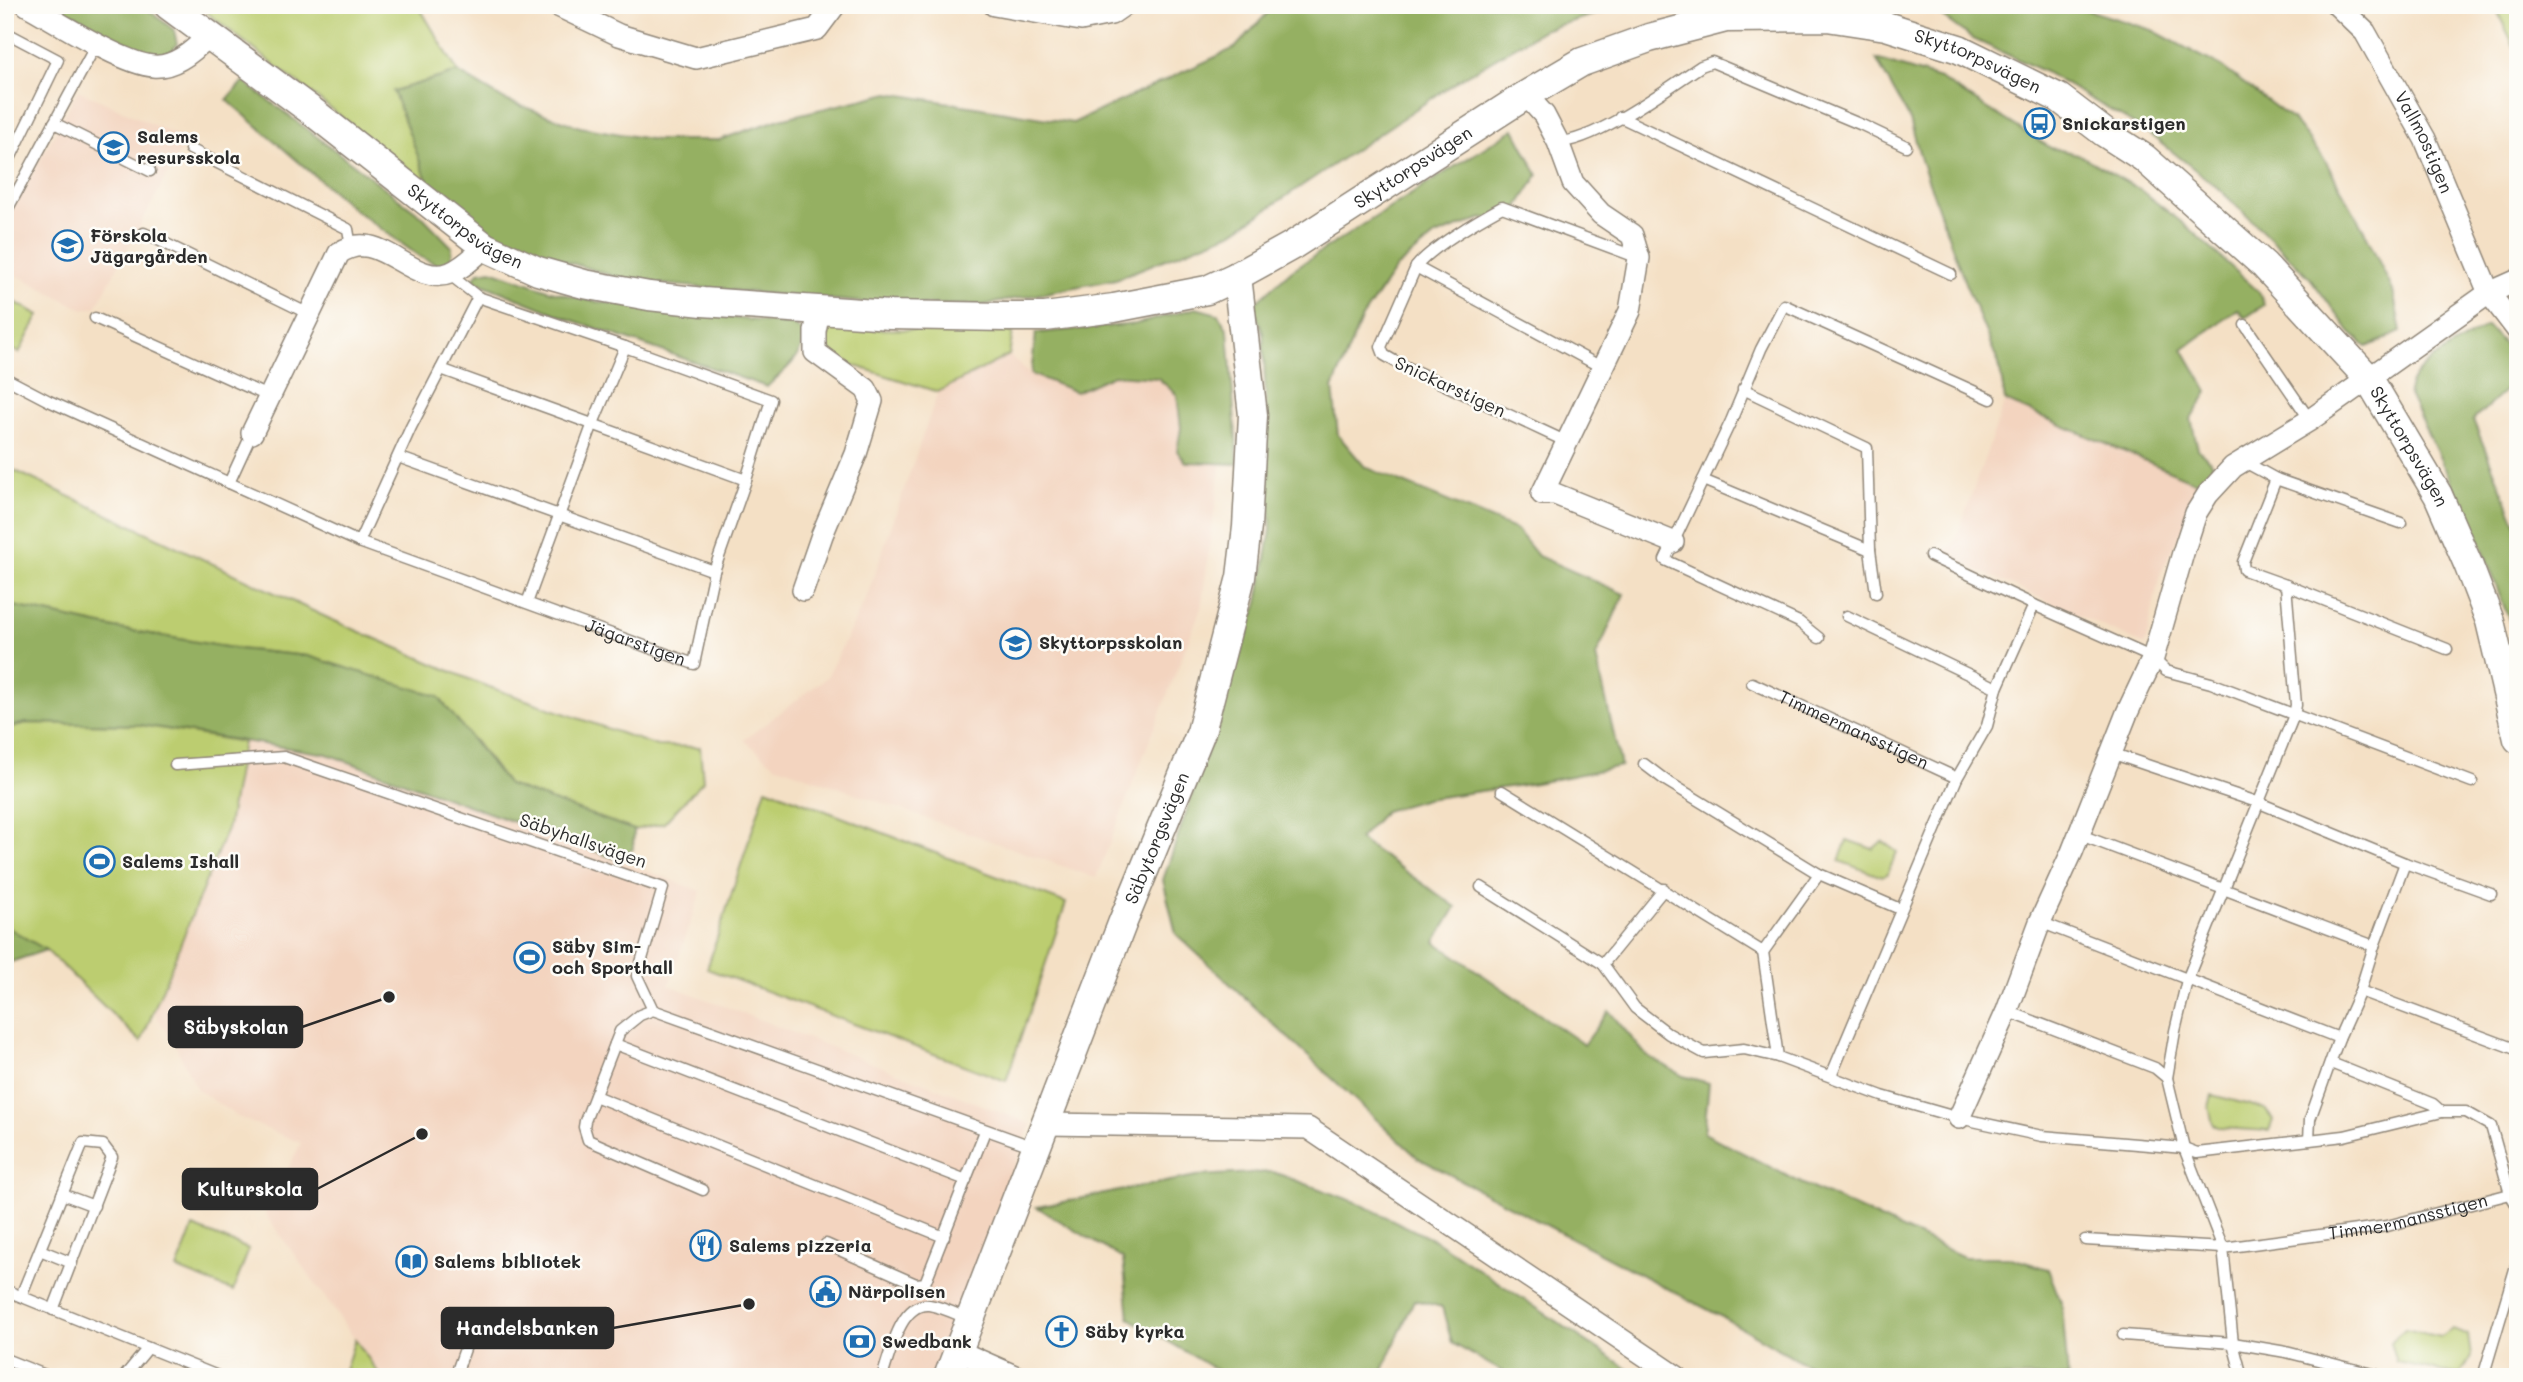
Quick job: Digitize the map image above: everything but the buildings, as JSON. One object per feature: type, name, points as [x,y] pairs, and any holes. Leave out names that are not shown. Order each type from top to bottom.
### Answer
[{"type":"street","points":[[27,5],[139,63],[156,66],[177,61],[197,48],[208,36]]},
{"type":"street","name":"Skyttorpsvägen","points":[[168,5],[485,247],[538,271],[584,284],[649,296],[819,311],[1007,317],[1045,317],[1114,308],[1207,290],[1293,245],[1582,62],[1725,12],[1826,17],[1886,26],[1959,49],[2060,98],[2105,133],[2144,158],[2264,265],[2369,379],[2438,495],[2468,564],[2490,621],[2518,739]]},
{"type":"street","points":[[556,5],[619,35],[696,58],[817,29],[835,5]]},
{"type":"street","points":[[994,5],[1081,20],[1111,14],[1124,5]]},
{"type":"street","name":"Vallmostigen","points":[[2337,5],[2365,32],[2425,139],[2489,293],[2518,331]]},
{"type":"street","points":[[1526,95],[1544,115],[1558,142],[1573,183],[1601,214],[1632,234],[1639,258],[1630,311],[1542,494],[1555,494],[1673,542]]},
{"type":"street","points":[[252,433],[339,253],[351,247],[367,245],[427,274],[449,274],[485,247]]},
{"type":"street","name":"Säbytorgsvägen","points":[[953,1364],[1122,924],[1201,732],[1241,577],[1247,527],[1253,415],[1237,276]]},
{"type":"street","points":[[1959,1118],[2007,1011],[2040,922],[2153,657],[2196,513],[2208,494],[2233,467],[2310,420],[2489,293],[2518,280]]},
{"type":"street","points":[[803,590],[822,535],[856,454],[872,401],[866,389],[815,352],[814,331],[819,311]]},
{"type":"street","points":[[1042,1136],[1308,1128],[1677,1377]]},
{"type":"street","points":[[953,1364],[1017,1377]]},
{"type":"lane","points":[[5,32],[58,60],[5,169]]},
{"type":"lane","points":[[5,214],[97,43]]},
{"type":"lane","points":[[1558,142],[1581,137],[1620,117],[1712,62],[1906,146]]},
{"type":"lane","points":[[1620,117],[1951,274]]},
{"type":"lane","points":[[54,123],[150,171]]},
{"type":"lane","points":[[5,141],[16,147]]},
{"type":"lane","points":[[190,149],[348,229],[351,247]]},
{"type":"lane","name":"Snickarstigen","points":[[1567,442],[1384,355],[1381,347],[1416,267],[1423,258],[1502,207],[1639,258]]},
{"type":"lane","points":[[144,233],[309,314]]},
{"type":"lane","points":[[1416,267],[1603,368]]},
{"type":"lane","name":"Jägarstigen","points":[[5,378],[49,401],[359,542],[694,664],[714,571],[771,400],[478,298],[449,274]]},
{"type":"lane","points":[[359,542],[440,369],[478,298]]},
{"type":"lane","points":[[1819,638],[1799,622],[1665,560],[1784,305],[1991,399]]},
{"type":"lane","points":[[94,318],[270,397]]},
{"type":"lane","points":[[2245,325],[2310,420]]},
{"type":"lane","points":[[527,603],[592,426],[625,347]]},
{"type":"lane","points":[[440,369],[746,480]]},
{"type":"lane","points":[[1744,389],[1867,448],[1870,550],[1876,593]]},
{"type":"lane","points":[[229,483],[252,433]]},
{"type":"lane","points":[[398,457],[714,571]]},
{"type":"lane","points":[[2243,461],[2276,479],[2401,523]]},
{"type":"lane","points":[[2276,479],[2243,562],[2244,570],[2447,649]]},
{"type":"lane","points":[[1703,480],[1870,550]]},
{"type":"lane","points":[[1930,556],[2153,657],[2166,671],[2211,684],[2472,782]]},
{"type":"lane","points":[[2242,1377],[2233,1343],[2223,1248],[2184,1148],[2167,1077],[2187,980],[2294,715],[2296,705],[2286,585]]},
{"type":"lane","points":[[1831,1076],[1957,778],[1987,726],[1997,688],[2034,605]]},
{"type":"lane","points":[[1847,617],[1997,688]]},
{"type":"lane","name":"Timmermansstigen","points":[[1752,683],[1957,778]]},
{"type":"lane","points":[[2111,753],[2257,802],[2405,863],[2491,894]]},
{"type":"lane","name":"Säbyhallsvägen","points":[[175,765],[284,757],[663,888],[637,976],[653,1010]]},
{"type":"lane","points":[[1644,764],[1665,780],[1819,874],[1900,909]]},
{"type":"lane","points":[[1502,791],[1763,952]]},
{"type":"lane","points":[[2078,834],[2374,946]]},
{"type":"lane","points":[[2309,1140],[2310,1119],[2339,1038],[2360,991],[2405,863]]},
{"type":"lane","points":[[1778,1057],[1763,952],[1819,874]]},
{"type":"lane","name":"Timmermansstigen","points":[[1480,887],[1603,964],[1635,1008],[1669,1034],[1704,1053],[1744,1049],[1778,1057],[1882,1096],[1959,1118],[2042,1136],[2184,1148],[2197,1153],[2344,1136],[2442,1112],[2466,1112],[2491,1126],[2510,1194],[2386,1226],[2223,1248],[2085,1240]]},
{"type":"lane","points":[[1603,964],[1664,889]]},
{"type":"lane","points":[[2040,922],[2339,1038]]},
{"type":"lane","points":[[2360,991],[2518,1050]]},
{"type":"lane","points":[[703,1190],[588,1140],[584,1126],[620,1031],[640,1015],[653,1010],[985,1131],[1042,1136]]},
{"type":"lane","points":[[2007,1011],[2155,1068],[2167,1077]]},
{"type":"lane","points":[[615,1044],[966,1180]]},
{"type":"lane","name":"Timmermansstigen","points":[[2331,1063],[2433,1104],[2442,1112]]},
{"type":"lane","points":[[594,1096],[944,1237]]},
{"type":"lane","points":[[827,1244],[920,1284],[927,1281],[985,1131]]},
{"type":"lane","points":[[21,1296],[83,1143],[103,1145],[113,1157],[53,1310]]},
{"type":"lane","points":[[62,1194],[94,1206]]},
{"type":"lane","points":[[2510,1194],[2518,1207]]},
{"type":"lane","points":[[40,1250],[72,1263]]},
{"type":"lane","points":[[2483,1377],[2518,1259]]},
{"type":"lane","points":[[5,1290],[219,1377]]},
{"type":"lane","points":[[882,1377],[904,1316],[916,1307],[929,1305],[971,1320]]},
{"type":"lane","points":[[2123,1335],[2233,1343],[2286,1352],[2385,1377]]},
{"type":"lane","points":[[454,1377],[466,1346]]},
{"type":"lane","points":[[124,1377],[148,1348]]},
{"type":"lane","points":[[5,1359],[45,1376]]},
{"type":"shaded area","name":"Förskola Jägargården","points":[[78,90],[186,140],[96,307],[84,310],[5,269],[5,224]]},
{"type":"shaded area","name":"Skyttorpsskolan","points":[[1009,355],[1031,374],[1076,392],[1113,375],[1157,378],[1177,395],[1181,428],[1177,451],[1186,462],[1221,464],[1201,608],[1096,878],[775,765],[744,740],[827,677],[867,596],[938,392]]},
{"type":"shaded area","points":[[2005,401],[2205,486],[2160,574],[2145,645],[1944,555],[1955,541]]},
{"type":"shaded area","points":[[243,742],[327,754],[701,891],[669,985],[1031,1124],[931,1377],[343,1377],[355,1339],[265,1214],[301,1143],[236,1116],[197,1089],[153,1010],[228,826]]},
{"type":"green space","points":[[55,5],[142,5],[174,30],[177,44],[171,52],[160,56],[138,49]]},
{"type":"green space","points":[[197,5],[418,5],[458,72],[394,91],[429,185]]},
{"type":"green space","points":[[1275,5],[1618,5],[1543,30],[1462,78],[1233,232],[1116,279],[984,305],[880,304],[629,281],[500,241],[429,185],[393,91],[458,72],[505,100],[580,127],[655,140],[719,140],[780,119],[889,93],[1073,123],[1235,48]]},
{"type":"green space","points":[[1926,5],[2072,5],[2152,30],[2222,67],[2293,120],[2326,162],[2364,230],[2393,291],[2401,332],[2367,347],[2350,332],[2310,278],[2270,238],[2218,188],[2149,133],[2043,71],[1973,39]]},
{"type":"green space","points":[[2494,5],[2518,5],[2518,54]]},
{"type":"green space","points":[[1876,59],[1940,79],[2051,148],[2078,154],[2139,189],[2184,224],[2259,292],[2264,305],[2245,318],[2238,309],[2183,349],[2208,392],[2191,419],[2198,449],[2213,464],[2205,486],[2005,401],[1999,364],[1965,283],[1921,160],[1910,120]]},
{"type":"green space","points":[[243,81],[422,216],[452,247],[452,258],[443,267],[420,257],[351,207],[227,100]]},
{"type":"green space","points":[[1514,129],[1538,175],[1512,216],[1480,219],[1435,236],[1396,268],[1361,319],[1333,388],[1338,435],[1365,467],[1517,530],[1538,556],[1624,594],[1596,656],[1621,766],[1536,783],[1426,799],[1385,811],[1359,839],[1456,907],[1435,942],[1584,1045],[1609,1011],[1646,1055],[1683,1076],[1709,1083],[1704,1133],[1803,1184],[1964,1257],[2008,1257],[2048,1269],[2062,1305],[2068,1377],[1829,1377],[1722,1317],[1418,1158],[1176,934],[1163,880],[1258,602],[1271,530],[1263,333],[1253,305],[1292,270]]},
{"type":"green space","points":[[491,270],[551,291],[592,301],[793,325],[802,331],[803,340],[793,362],[767,387],[569,319],[472,280],[479,272]]},
{"type":"green space","points":[[5,297],[39,315],[19,353],[5,346]]},
{"type":"green space","points":[[1196,308],[1218,314],[1228,330],[1238,464],[1186,462],[1177,451],[1181,428],[1177,395],[1158,378],[1113,375],[1076,392],[1031,374],[1036,333],[1136,324]]},
{"type":"green space","points":[[2487,326],[2518,360],[2518,379],[2473,420],[2518,529],[2518,644],[2477,534],[2408,393],[2411,382],[2428,363]]},
{"type":"green space","points":[[829,328],[1013,332],[1009,355],[938,392],[839,361],[822,339]]},
{"type":"green space","points":[[5,466],[330,619],[478,683],[657,746],[700,747],[703,781],[664,823],[634,830],[508,785],[475,741],[308,656],[238,649],[115,628],[5,604]]},
{"type":"green space","points":[[5,604],[115,628],[238,649],[308,656],[438,696],[508,785],[634,830],[633,849],[616,859],[327,754],[141,725],[26,723],[5,728]]},
{"type":"green space","points":[[26,723],[141,725],[243,742],[228,826],[141,1042],[46,950],[5,926],[5,729]]},
{"type":"green space","points":[[766,788],[1066,903],[1006,1081],[707,969]]},
{"type":"green space","points":[[1847,840],[1873,849],[1882,841],[1897,852],[1888,873],[1882,877],[1839,861]]},
{"type":"green space","points":[[5,926],[46,950],[5,964]]},
{"type":"green space","points":[[2212,1095],[2265,1109],[2273,1120],[2269,1131],[2220,1128],[2213,1124],[2209,1107]]},
{"type":"green space","points":[[1273,1172],[1358,1203],[1436,1241],[1640,1377],[1512,1377],[1452,1343],[1442,1307],[1414,1300],[1380,1377],[1228,1377],[1129,1318],[1123,1259],[1037,1207],[1196,1176]]},
{"type":"green space","points":[[193,1227],[249,1249],[233,1291],[177,1269]]},
{"type":"green space","points":[[2405,1329],[2440,1337],[2453,1329],[2468,1335],[2471,1357],[2460,1375],[2396,1362],[2390,1342]]},
{"type":"green space","points":[[355,1339],[381,1377],[343,1377]]},
{"type":"place","name":"Snickarstigen","points":[[2039,124]]},
{"type":"place","name":"Salems resursskola","points":[[114,147]]},
{"type":"place","name":"Förskola Jägargården","points":[[67,246]]},
{"type":"place","name":"Skyttorpsskolan","points":[[1016,643]]},
{"type":"place","name":"Salems Ishall","points":[[99,862]]},
{"type":"place","name":"Säby Sim- och Sporthall","points":[[529,957]]},
{"type":"place","name":"Säbyskolan","points":[[389,997]]},
{"type":"place","name":"Kulturskola","points":[[422,1134]]},
{"type":"place","name":"Salems pizzeria","points":[[706,1246]]},
{"type":"place","name":"Salems bibliotek","points":[[411,1262]]},
{"type":"place","name":"Närpolisen","points":[[825,1292]]},
{"type":"place","name":"Handelsbanken","points":[[749,1304]]},
{"type":"place","name":"Säby kyrka","points":[[1062,1332]]},
{"type":"place","name":"Swedbank","points":[[859,1342]]}]
